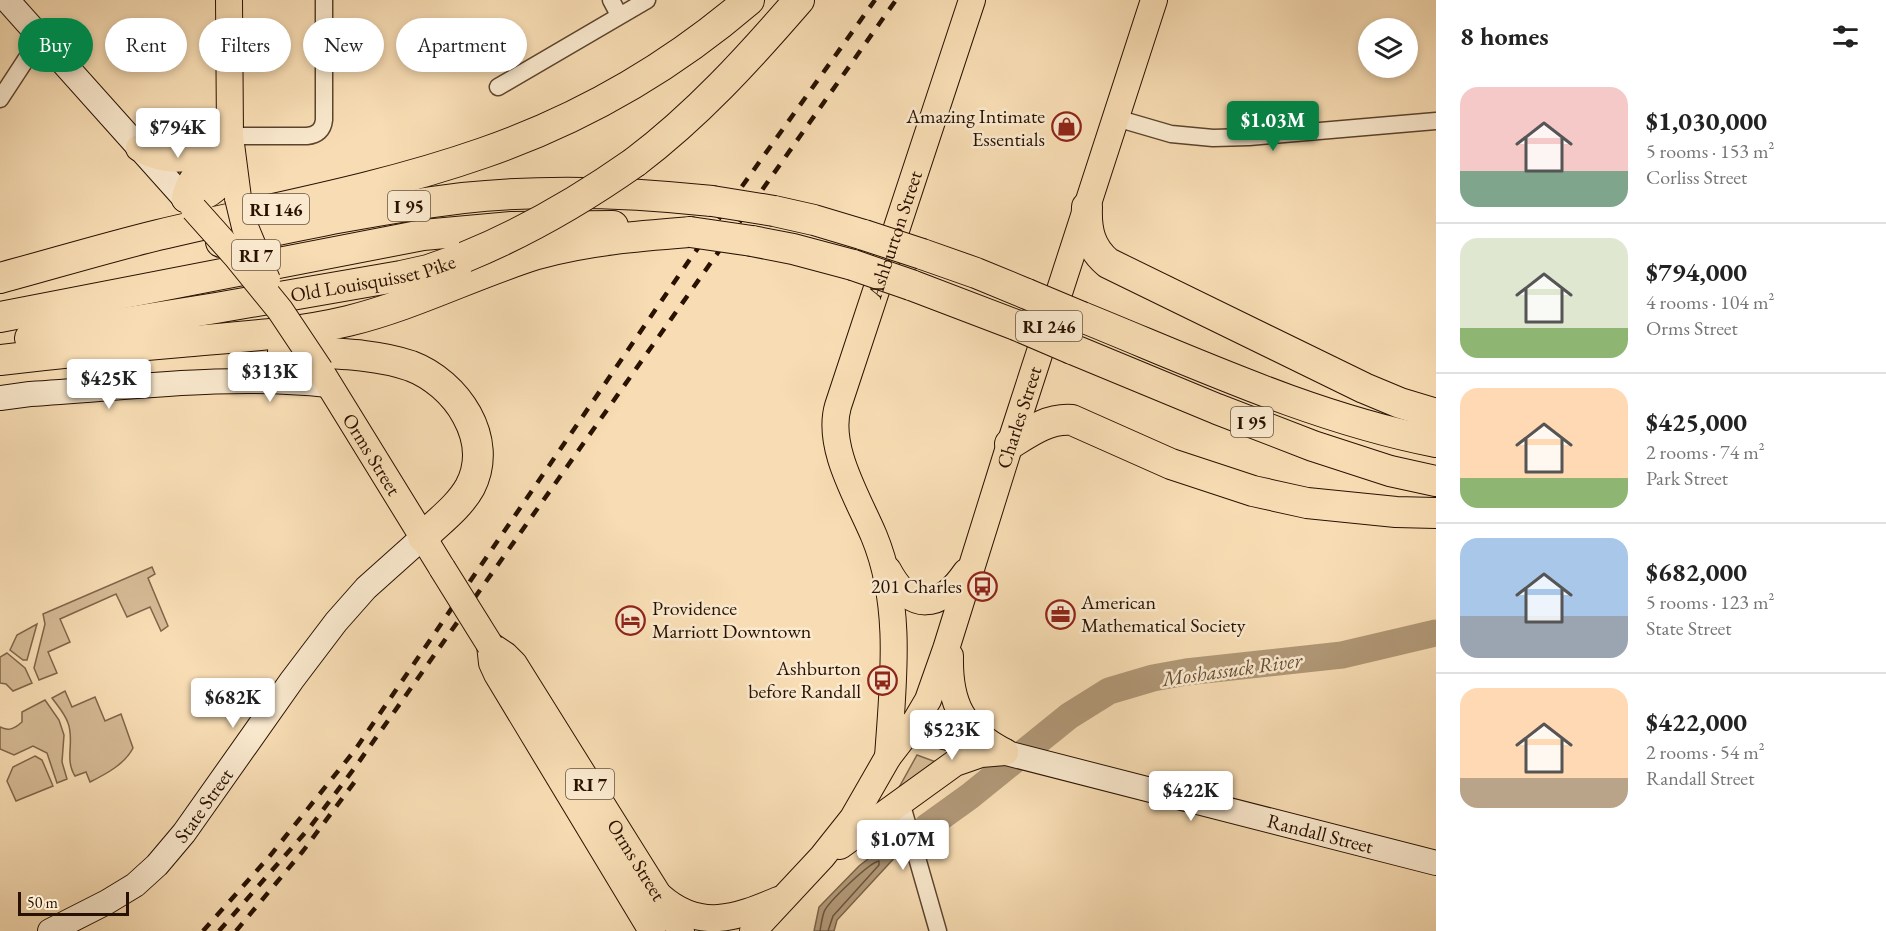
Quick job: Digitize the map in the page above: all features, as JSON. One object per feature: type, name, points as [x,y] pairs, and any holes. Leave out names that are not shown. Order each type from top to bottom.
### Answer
[{"type":"highway","name":"RI 146","points":[[0,278],[157,235],[388,182],[483,153],[560,122],[623,89],[680,54],[749,0]]},
{"type":"highway","name":"Old Louisquisset Pike","points":[[0,343],[374,281],[428,270],[503,242],[558,213],[635,162],[671,133],[711,97],[799,0]]},
{"type":"highway","name":"I 95","points":[[0,285],[354,215],[464,198],[573,192],[712,201],[814,220],[922,254],[976,273],[1305,406],[1356,423],[1436,442]]},
{"type":"highway","points":[[1087,207],[1088,230],[1092,245],[1100,256],[1115,267],[1356,385],[1400,403],[1436,414]]},
{"type":"highway","name":"I 95","points":[[0,317],[423,235],[487,228],[547,225],[608,226],[690,232],[793,249],[911,285],[1016,325],[1313,446],[1390,471],[1436,481]]},
{"type":"highway","points":[[0,360],[281,333],[330,325],[409,303],[547,252],[627,237],[690,232]]},
{"type":"highway","points":[[172,342],[369,357],[409,365],[432,376],[453,395],[469,417],[476,442],[477,465],[464,497],[423,537]]},
{"type":"highway","points":[[1010,444],[1047,424],[1059,420],[1072,420],[1171,464],[1253,491],[1307,503],[1396,512],[1436,513]]},
{"type":"main road","name":"RI 7","points":[[229,0],[231,146],[238,198],[249,238],[280,310]]},
{"type":"main road","name":"Ashburton Street","points":[[881,556],[842,460],[835,437],[834,424],[972,0]]},
{"type":"main road","name":"Charles Street","points":[[753,931],[822,857],[853,818],[888,757],[900,726],[923,711],[950,637],[1154,0]]},
{"type":"main road","points":[[139,148],[157,157],[182,159],[231,146]]},
{"type":"main road","points":[[190,204],[187,190],[191,180],[231,146]]},
{"type":"main road","name":"Orms Street","points":[[190,204],[280,310],[490,645],[514,664],[681,931]]},
{"type":"main road","points":[[881,556],[889,573],[902,591],[917,600],[928,602],[947,594],[958,583],[975,558]]},
{"type":"main road","name":"RI 246","points":[[881,556],[894,626],[894,658],[900,726]]},
{"type":"main road","points":[[950,637],[950,681],[957,706],[964,720],[976,734],[1005,752]]},
{"type":"main road","name":"Orms Street","points":[[490,645],[490,657],[497,674],[652,931]]},
{"type":"main road","points":[[822,857],[855,837],[962,759],[981,754],[1005,752]]},
{"type":"main road","points":[[657,892],[664,900],[680,910],[704,919],[740,915],[784,898]]},
{"type":"street","name":"Orms Street","points":[[7,0],[23,18]]},
{"type":"street","points":[[231,146],[307,136],[315,134],[322,128],[324,120],[324,0]]},
{"type":"street","points":[[610,0],[619,15]]},
{"type":"street","points":[[498,87],[647,0]]},
{"type":"street","points":[[0,99],[18,72]]},
{"type":"street","name":"Orms Street","points":[[71,72],[190,204]]},
{"type":"street","points":[[1116,118],[1172,134],[1213,138],[1436,121]]},
{"type":"street","points":[[0,398],[214,382],[302,382],[324,377]]},
{"type":"street","name":"State Street","points":[[50,931],[135,885],[157,865],[184,833],[336,622],[366,588],[423,537]]},
{"type":"street","name":"Randall Street","points":[[900,726],[1436,862]]},
{"type":"street","points":[[901,802],[938,931]]},
{"type":"shaded area","points":[[152,567],[155,574],[148,578],[168,626],[161,631],[150,607],[127,617],[116,594],[60,619],[70,642],[48,652],[57,673],[39,680],[34,668],[45,624],[43,614]]},
{"type":"shaded area","points":[[37,624],[27,660],[23,660],[10,650],[17,635]]},
{"type":"shaded area","points":[[7,653],[25,668],[32,683],[13,691],[6,684],[0,683],[0,657]]},
{"type":"shaded area","points":[[65,691],[72,707],[95,697],[105,721],[121,714],[133,748],[120,764],[90,782],[86,772],[75,776],[72,770],[70,730],[63,713],[52,698]]},
{"type":"shaded area","points":[[45,700],[59,720],[64,735],[62,762],[67,779],[57,783],[47,753],[33,746],[14,755],[0,749],[0,727],[12,729],[17,726],[22,722],[22,712]]},
{"type":"shaded area","points":[[917,755],[936,762],[897,791]]},
{"type":"shaded area","points":[[35,756],[42,760],[53,786],[16,801],[7,781],[13,767]]},
{"type":"water","points":[[894,839],[898,854],[837,920],[834,931],[814,931],[819,907],[859,866]]},
{"type":"waterway","name":"Moshassuck River","points":[[927,827],[970,796],[1069,716],[1109,691],[1153,678],[1186,672],[1342,655],[1436,633]]},
{"type":"railway","points":[[203,931],[269,857],[355,750],[688,262],[875,0]]},
{"type":"railway","points":[[219,931],[310,827],[356,766],[896,0]]},
{"type":"railway","points":[[236,931],[303,851],[359,776]]},
{"type":"place","name":"Amazing Intimate Essentials","points":[[1066,127]]},
{"type":"place","name":"201 Charles","points":[[983,586]]},
{"type":"place","name":"American Mathematical Society","points":[[1060,614]]},
{"type":"place","name":"Providence Marriott Downtown","points":[[631,620]]},
{"type":"place","name":"Ashburton before Randall","points":[[882,680]]}]
